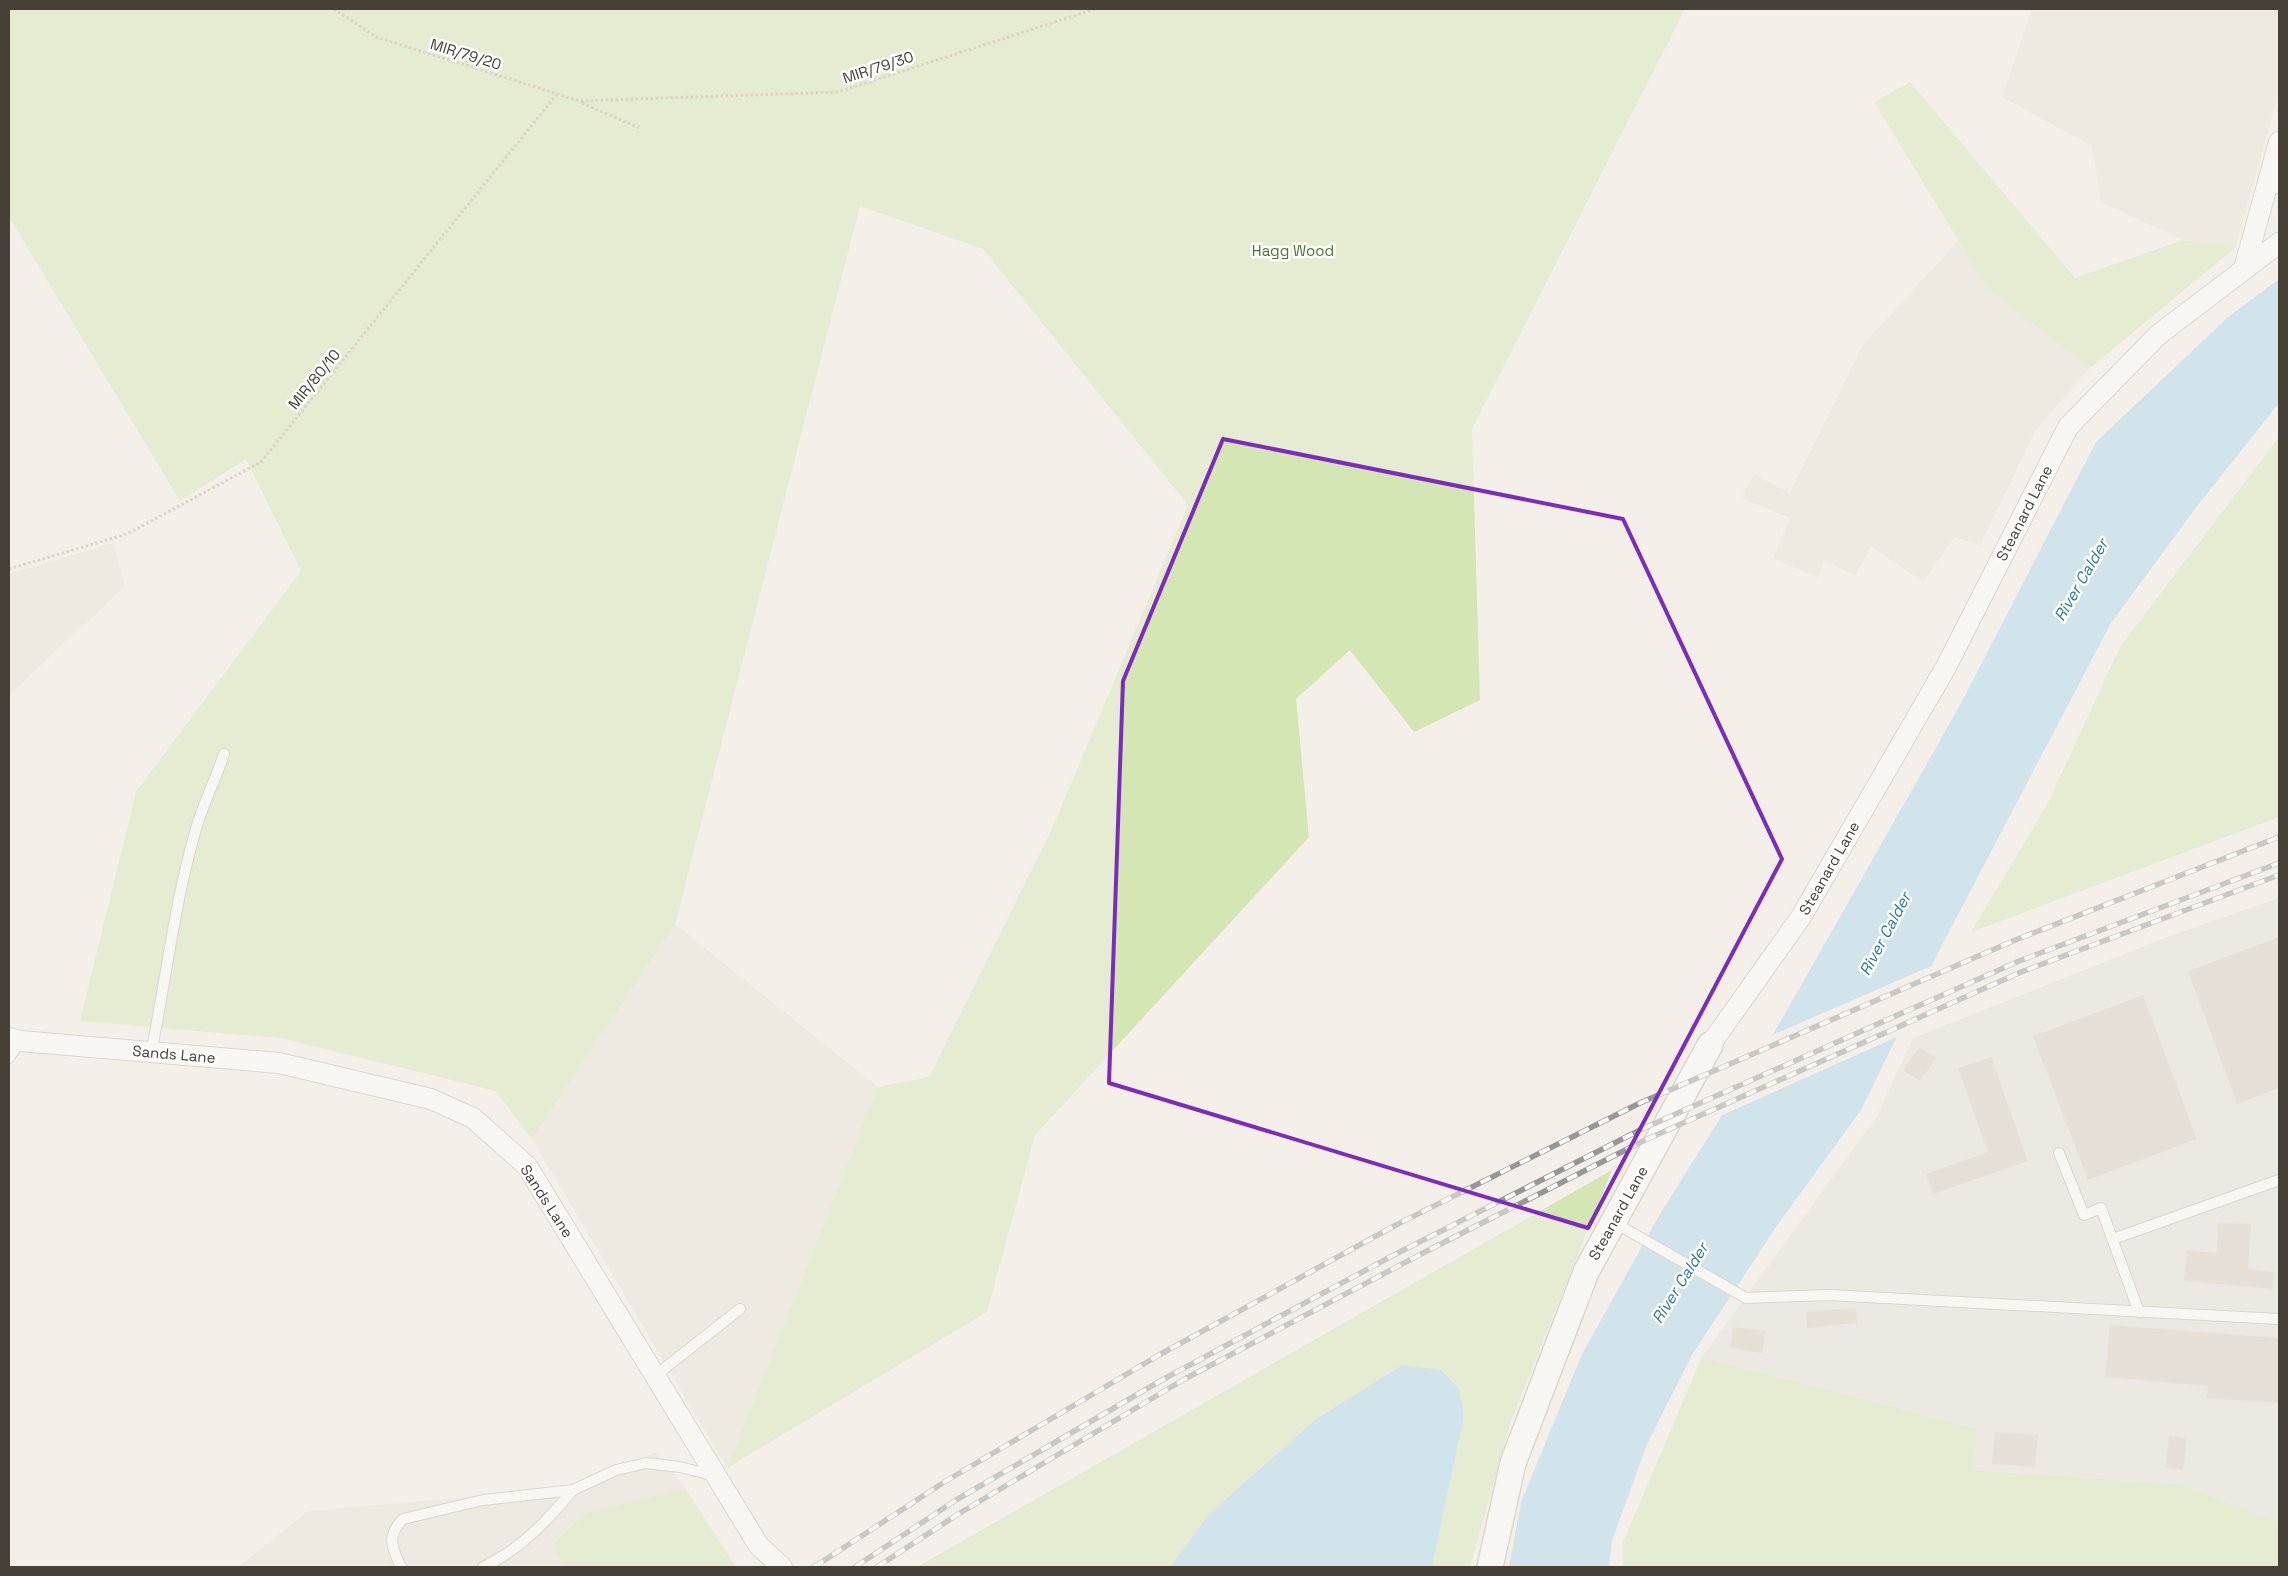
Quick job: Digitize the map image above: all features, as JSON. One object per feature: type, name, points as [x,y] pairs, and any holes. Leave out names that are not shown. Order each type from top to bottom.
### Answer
[{"type":"street","points":[[2244,269],[2275,179],[2279,142]]},
{"type":"street","name":"Steanard Lane","points":[[1490,1567],[1513,1464],[1586,1272],[1620,1226],[1710,1045],[1801,917],[1946,667],[2068,427],[2158,335],[2279,243]]},
{"type":"street","name":"Sands Lane","points":[[14,1040],[279,1063],[431,1099],[473,1118],[528,1166],[759,1546],[782,1567]]},
{"type":"lane","points":[[151,1053],[162,998],[170,941],[194,834],[224,754]]},
{"type":"lane","points":[[9,1058],[14,1040]]},
{"type":"lane","points":[[2058,1153],[2084,1215],[2101,1208],[2139,1312]]},
{"type":"lane","points":[[2113,1240],[2279,1180]]},
{"type":"lane","points":[[1620,1226],[1746,1298],[1829,1295],[2279,1319]]},
{"type":"lane","points":[[656,1375],[740,1309]]},
{"type":"lane","points":[[401,1567],[390,1546],[395,1527],[403,1519],[441,1508],[483,1500],[573,1490],[616,1470],[646,1463],[680,1467],[718,1476]]},
{"type":"lane","points":[[483,1567],[496,1561],[531,1536],[573,1490]]},
{"type":"path","name":"MIR/79/20","points":[[334,9],[376,37],[580,101],[599,100]]},
{"type":"path","name":"MIR/79/30","points":[[599,100],[838,92],[1095,9]]},
{"type":"path","name":"MIR/80/10","points":[[9,569],[128,534],[261,462],[558,94]]},
{"type":"path","points":[[580,101],[640,128]]},
{"type":"highlighted area","points":[[1223,439],[1623,519],[1782,859],[1588,1228],[1109,1083],[1123,681]]},
{"type":"shaded area","points":[[2032,9],[2279,9],[2279,91],[2236,247],[2183,240],[2101,202],[2092,146],[2002,97]]},
{"type":"shaded area","points":[[1959,240],[1988,289],[2090,368],[2035,431],[1980,546],[1955,537],[1923,582],[1871,546],[1855,575],[1824,561],[1818,578],[1773,558],[1790,518],[1741,498],[1754,474],[1790,493],[1862,346]]},
{"type":"shaded area","points":[[113,543],[125,586],[9,695],[9,574]]},
{"type":"shaded area","points":[[2279,898],[2279,1522],[2177,1484],[1972,1470],[1978,1429],[1702,1357],[1877,1116],[1913,1038],[2167,937]]},
{"type":"shaded area","points":[[675,924],[878,1087],[727,1468],[532,1139]]},
{"type":"shaded area","points":[[657,1452],[685,1488],[586,1513],[554,1543],[562,1567],[238,1567],[308,1511],[570,1488]]},
{"type":"green space","name":"Hagg Wood","points":[[9,9],[1685,9],[1472,429],[1480,700],[1414,732],[1350,650],[1296,699],[1309,837],[1035,1135],[987,1312],[727,1468],[878,1087],[929,1077],[1052,829],[1188,505],[983,249],[860,206],[675,924],[532,1139],[496,1091],[280,1038],[80,1021],[136,792],[301,571],[246,459],[180,501],[9,217]]},
{"type":"green space","points":[[1910,82],[2075,278],[2183,240],[2236,247],[2090,368],[1988,289],[1874,102]]},
{"type":"green space","points":[[2279,437],[2279,817],[1971,932],[2048,803],[2120,647]]},
{"type":"green space","points":[[1612,1170],[1511,1421],[1470,1567],[1432,1567],[1464,1417],[1402,1365],[1316,1419],[1209,1514],[1170,1567],[917,1567]]},
{"type":"green space","points":[[1702,1357],[1978,1429],[1972,1470],[2177,1484],[2279,1522],[2279,1567],[1623,1567],[1623,1542]]},
{"type":"green space","points":[[685,1488],[736,1567],[562,1567],[554,1543],[586,1513]]},
{"type":"water","name":"River Calder","points":[[2279,279],[2279,403],[2198,505],[2111,623],[1940,949],[1861,1110],[1776,1227],[1692,1355],[1647,1444],[1612,1541],[1609,1567],[1509,1567],[1521,1502],[1582,1354],[1660,1214],[1778,1026],[1959,707],[2096,442],[2228,317]]},
{"type":"water","points":[[1402,1365],[1441,1370],[1459,1389],[1464,1417],[1432,1567],[1170,1567],[1209,1514],[1316,1419]]},
{"type":"pier","points":[[1936,964],[1901,1035],[1718,1117],[1768,1037]]},
{"type":"building","points":[[2279,937],[2279,1088],[2237,1104],[2188,971]]},
{"type":"building","points":[[2143,995],[2197,1139],[2088,1180],[2033,1036]]},
{"type":"building","points":[[1919,1047],[1936,1058],[1920,1081],[1903,1070]]},
{"type":"building","points":[[1991,1057],[2028,1161],[1933,1194],[1926,1174],[1988,1152],[1958,1068]]},
{"type":"building","points":[[2218,1223],[2251,1224],[2248,1269],[2274,1272],[2273,1289],[2184,1281],[2187,1250],[2217,1253]]},
{"type":"building","points":[[1856,1308],[1857,1323],[1807,1328],[1806,1312]]},
{"type":"building","points":[[2110,1325],[2279,1338],[2279,1403],[2207,1398],[2208,1386],[2105,1377]]},
{"type":"building","points":[[1733,1327],[1766,1331],[1762,1353],[1730,1348]]},
{"type":"building","points":[[1995,1432],[2038,1435],[2035,1467],[1992,1464]]},
{"type":"building","points":[[2169,1436],[2187,1438],[2183,1470],[2165,1468]]},
{"type":"railway","points":[[814,1567],[946,1481],[1159,1355],[1396,1225],[1640,1103],[2013,941],[2279,837]]},
{"type":"railway","points":[[855,1567],[956,1500],[1162,1380],[1390,1257],[1642,1129],[2019,961],[2279,863]]},
{"type":"railway","points":[[877,1567],[960,1513],[1183,1380],[1423,1253],[1643,1141],[2021,972],[2279,875]]}]
